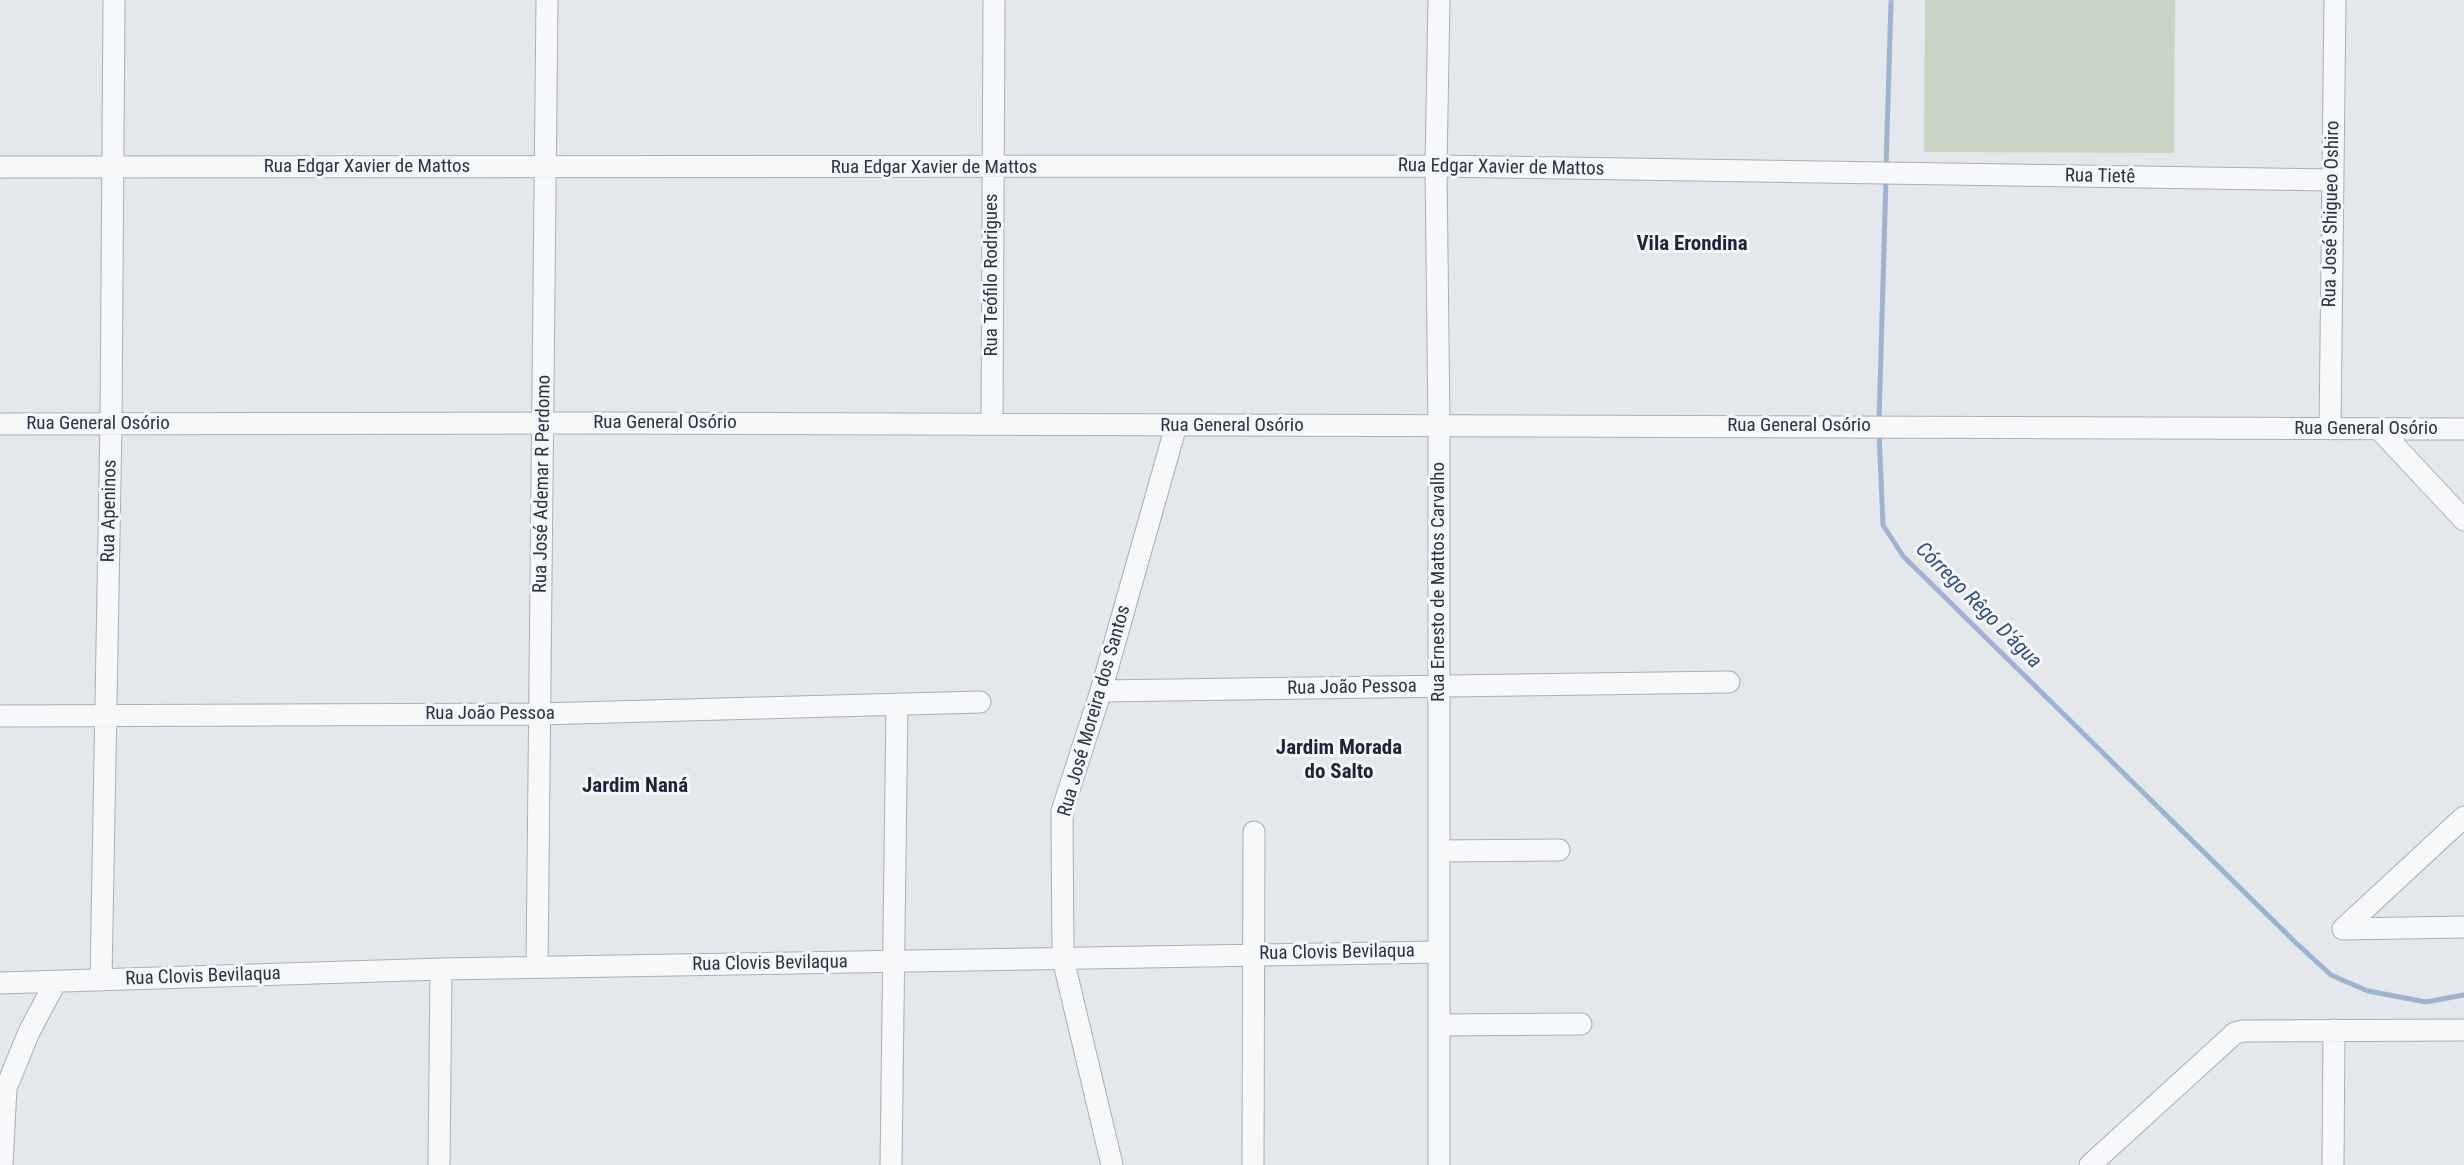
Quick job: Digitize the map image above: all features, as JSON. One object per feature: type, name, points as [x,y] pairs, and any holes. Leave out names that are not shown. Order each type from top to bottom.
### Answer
[{"type":"street","name":"Rua Apeninos","points":[[102,980],[111,424],[114,0]]},
{"type":"street","name":"Rua José Ademar R Perdomo","points":[[537,967],[547,0]]},
{"type":"street","name":"Rua Teófilo Rodrigues","points":[[992,424],[994,0]]},
{"type":"street","name":"Rua Ernesto de Mattos Carvalho","points":[[1439,0],[1436,166],[1439,426],[1439,1165]]},
{"type":"street","name":"Rua José Shigueo Oshiro","points":[[2330,429],[2334,0]]},
{"type":"street","name":"Rua Edgar Xavier de Mattos","points":[[0,167],[1436,166],[1868,173]]},
{"type":"street","name":"Rua Tietê","points":[[1868,173],[2332,180]]},
{"type":"street","name":"Rua General Osório","points":[[0,424],[544,423],[2464,429]]},
{"type":"street","name":"Rua José Moreira dos Santos","points":[[1112,1165],[1063,959],[1062,811],[1101,691],[1176,426]]},
{"type":"street","points":[[2379,429],[2464,520]]},
{"type":"street","name":"Rua João Pessoa","points":[[1101,691],[1728,682]]},
{"type":"street","name":"Rua João Pessoa","points":[[0,716],[539,714],[980,702]]},
{"type":"street","points":[[891,1165],[897,704]]},
{"type":"street","points":[[2464,817],[2343,929],[2464,927]]},
{"type":"street","points":[[1253,1165],[1254,832]]},
{"type":"street","points":[[1439,851],[1559,850]]},
{"type":"street","name":"Rua Clovis Bevilaqua","points":[[0,984],[441,969],[1438,952]]},
{"type":"street","points":[[439,1165],[441,969]]},
{"type":"street","points":[[2,1165],[6,1088],[29,1032],[55,983]]},
{"type":"street","points":[[1438,1025],[1581,1024]]},
{"type":"street","points":[[2333,1165],[2334,1030]]},
{"type":"street","points":[[2090,1165],[2235,1034],[2243,1031],[2464,1030]]},
{"type":"green space","points":[[1925,0],[2175,0],[2174,153],[1924,152]]},
{"type":"waterway","name":"Córrego Rêgo D'água","points":[[1886,167],[1891,2]]},
{"type":"waterway","name":"Córrego Rêgo D'água","points":[[1879,422],[1886,177]]},
{"type":"waterway","name":"Córrego Rêgo D'água","points":[[1879,432],[1883,525],[1903,556],[2294,941],[2331,975],[2368,991],[2426,1002],[2464,995]]},
{"type":"district","name":"Vila Erondina","points":[[1692,245]]},
{"type":"district","name":"Jardim Morada do Salto","points":[[1339,761]]},
{"type":"district","name":"Jardim Naná","points":[[635,787]]}]
